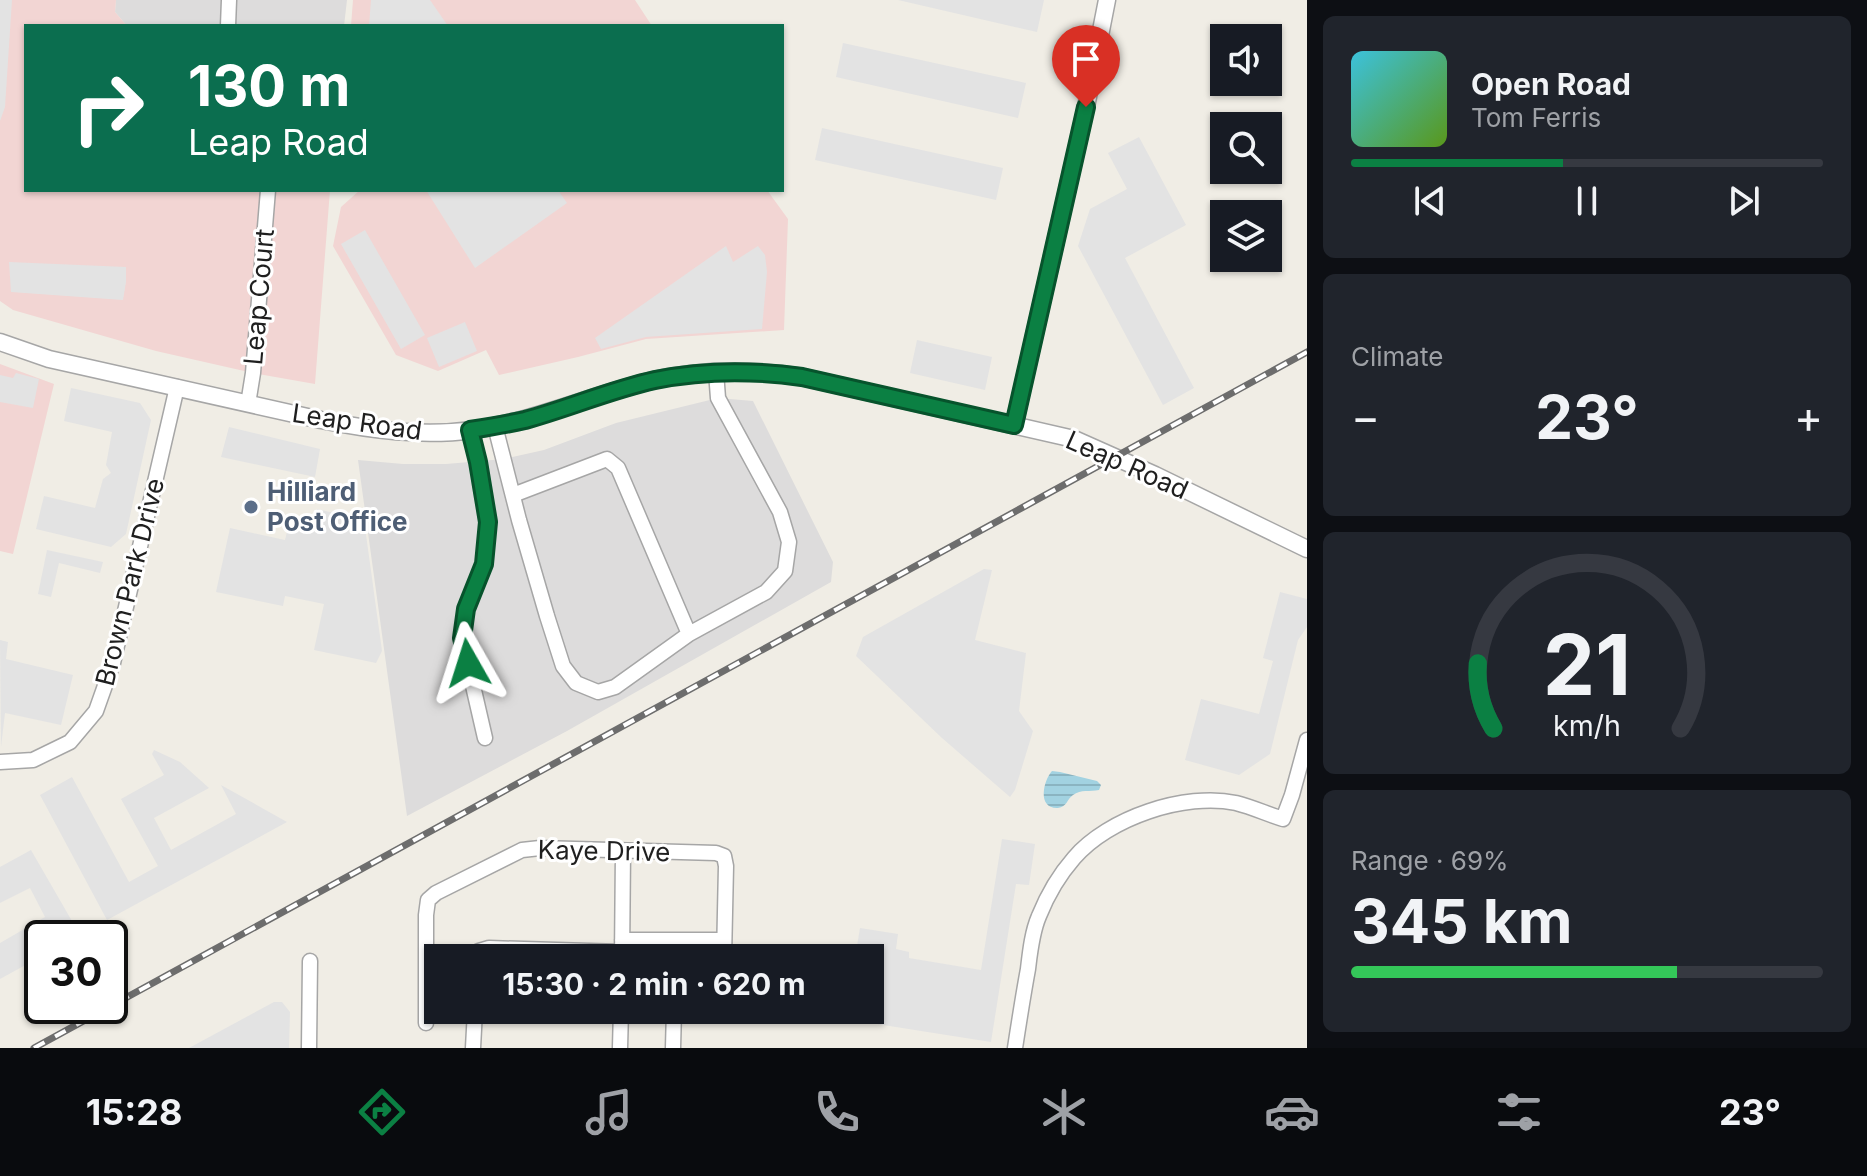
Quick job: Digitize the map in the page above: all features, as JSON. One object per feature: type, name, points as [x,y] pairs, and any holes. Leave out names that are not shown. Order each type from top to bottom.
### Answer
[{"type":"street","points":[[228,24],[229,0]]},
{"type":"street","points":[[1014,425],[1078,146],[1107,0]]},
{"type":"street","name":"Leap Court","points":[[248,404],[268,192]]},
{"type":"street","name":"Leap Road","points":[[0,342],[49,359],[355,427],[386,431],[443,432],[495,426],[525,420],[653,380],[687,374],[770,372],[802,377],[1084,443],[1307,549]]},
{"type":"street","points":[[495,426],[563,666],[576,683],[598,692],[615,687],[689,634],[766,592],[785,571],[789,542],[780,512],[718,398],[716,372]]},
{"type":"street","name":"Brown Park Drive","points":[[0,762],[33,760],[70,742],[96,711],[113,663],[177,387]]},
{"type":"street","points":[[470,430],[488,522],[484,564],[466,609],[462,638],[485,738]]},
{"type":"street","points":[[513,495],[607,459],[618,468],[689,634]]},
{"type":"street","points":[[1015,1048],[1038,918],[1050,893],[1073,859],[1104,833],[1127,820],[1179,803],[1235,803],[1283,819],[1307,740]]},
{"type":"street","name":"Kaye Drive","points":[[426,944],[428,900],[436,893],[522,850],[540,848],[716,853],[724,856],[724,940]]},
{"type":"street","points":[[622,944],[623,851]]},
{"type":"street","points":[[683,944],[724,940],[724,944]]},
{"type":"street","points":[[309,1048],[310,961]]},
{"type":"street","points":[[473,1048],[474,1024]]},
{"type":"street","points":[[620,1048],[621,1024]]},
{"type":"street","points":[[673,1048],[674,1024]]},
{"type":"shaded area","points":[[0,0],[116,0],[115,12],[125,24],[24,24],[24,192],[330,192],[315,384],[156,351],[13,310],[0,301]]},
{"type":"shaded area","points":[[0,0],[12,0],[5,107],[0,121]]},
{"type":"shaded area","points":[[116,0],[347,0],[344,24],[125,24],[115,12]]},
{"type":"shaded area","points":[[353,0],[635,0],[651,24],[351,24]]},
{"type":"shaded area","points":[[371,0],[430,0],[447,24],[369,24]]},
{"type":"shaded area","points":[[898,0],[1044,0],[1037,32]]},
{"type":"shaded area","points":[[843,43],[1026,83],[1018,118],[836,77]]},
{"type":"shaded area","points":[[822,128],[1003,168],[996,200],[815,160]]},
{"type":"shaded area","points":[[1139,137],[1186,225],[1125,258],[1194,388],[1163,405],[1078,246],[1090,209],[1127,189],[1108,153]]},
{"type":"shaded area","points":[[358,192],[768,192],[788,219],[784,330],[646,339],[499,375],[486,350],[438,371],[396,355],[333,246],[341,207]]},
{"type":"shaded area","points":[[427,192],[559,192],[567,203],[475,268]]},
{"type":"shaded area","points":[[365,230],[425,335],[401,349],[341,244]]},
{"type":"shaded area","points":[[726,246],[733,262],[758,246],[765,255],[767,272],[762,329],[646,337],[601,349],[595,338]]},
{"type":"shaded area","points":[[9,262],[126,267],[123,300],[11,292]]},
{"type":"shaded area","points":[[465,322],[477,351],[439,367],[427,338]]},
{"type":"shaded area","points":[[917,340],[992,357],[985,390],[910,373]]},
{"type":"shaded area","points":[[0,364],[54,384],[13,554],[0,551]]},
{"type":"shaded area","points":[[16,373],[39,379],[33,408],[0,402],[0,375],[13,378]]},
{"type":"shaded area","points":[[71,388],[140,403],[151,420],[126,534],[111,547],[36,529],[44,496],[95,508],[103,479],[111,473],[106,465],[112,432],[64,421]]},
{"type":"shaded area","points":[[718,398],[753,401],[833,562],[831,582],[567,731],[407,816],[358,460],[446,464],[504,459],[544,450],[616,423]]},
{"type":"shaded area","points":[[229,427],[320,449],[315,477],[221,457]]},
{"type":"shaded area","points":[[317,509],[364,520],[382,651],[376,663],[314,650],[324,604],[285,596],[283,606],[216,592],[230,528],[285,540],[288,528],[312,532]]},
{"type":"shaded area","points":[[47,550],[103,562],[100,573],[59,563],[51,597],[38,594]]},
{"type":"shaded area","points":[[984,569],[992,570],[975,640],[1026,653],[1019,711],[1033,731],[1015,790],[1010,797],[942,738],[856,656],[863,637]]},
{"type":"shaded area","points":[[1280,592],[1307,599],[1307,627],[1298,640],[1270,754],[1239,775],[1185,760],[1201,699],[1259,714],[1273,661],[1263,658]]},
{"type":"shaded area","points":[[0,640],[8,642],[6,659],[73,675],[61,725],[5,713],[1,747]]},
{"type":"shaded area","points":[[154,750],[180,762],[209,788],[154,818],[171,850],[236,814],[221,785],[287,822],[107,920],[40,795],[72,777],[129,882],[158,866],[121,799],[164,775],[152,754]]},
{"type":"shaded area","points":[[1002,839],[1035,844],[1029,885],[1016,884],[991,1042],[877,1024],[884,1024],[884,944],[857,944],[860,928],[898,934],[896,949],[909,952],[909,958],[981,970]]},
{"type":"shaded area","points":[[31,850],[71,920],[40,920],[45,917],[30,888],[0,903],[0,867]]},
{"type":"shaded area","points":[[24,929],[24,966],[0,979],[0,943]]},
{"type":"shaded area","points":[[274,1002],[282,1002],[290,1012],[289,1048],[189,1048]]},
{"type":"water","points":[[1052,771],[1097,781],[1101,785],[1099,790],[1076,793],[1061,807],[1051,807],[1044,794]]},
{"type":"railway","points":[[34,1048],[1307,352]]},
{"type":"place","name":"Hilliard Post Office","points":[[251,507]]},
{"type":"route","points":[[468,663],[462,638],[466,609],[484,564],[488,522],[470,430],[525,420],[653,380],[716,372],[770,372],[802,377],[1014,425],[1086,107]]}]
